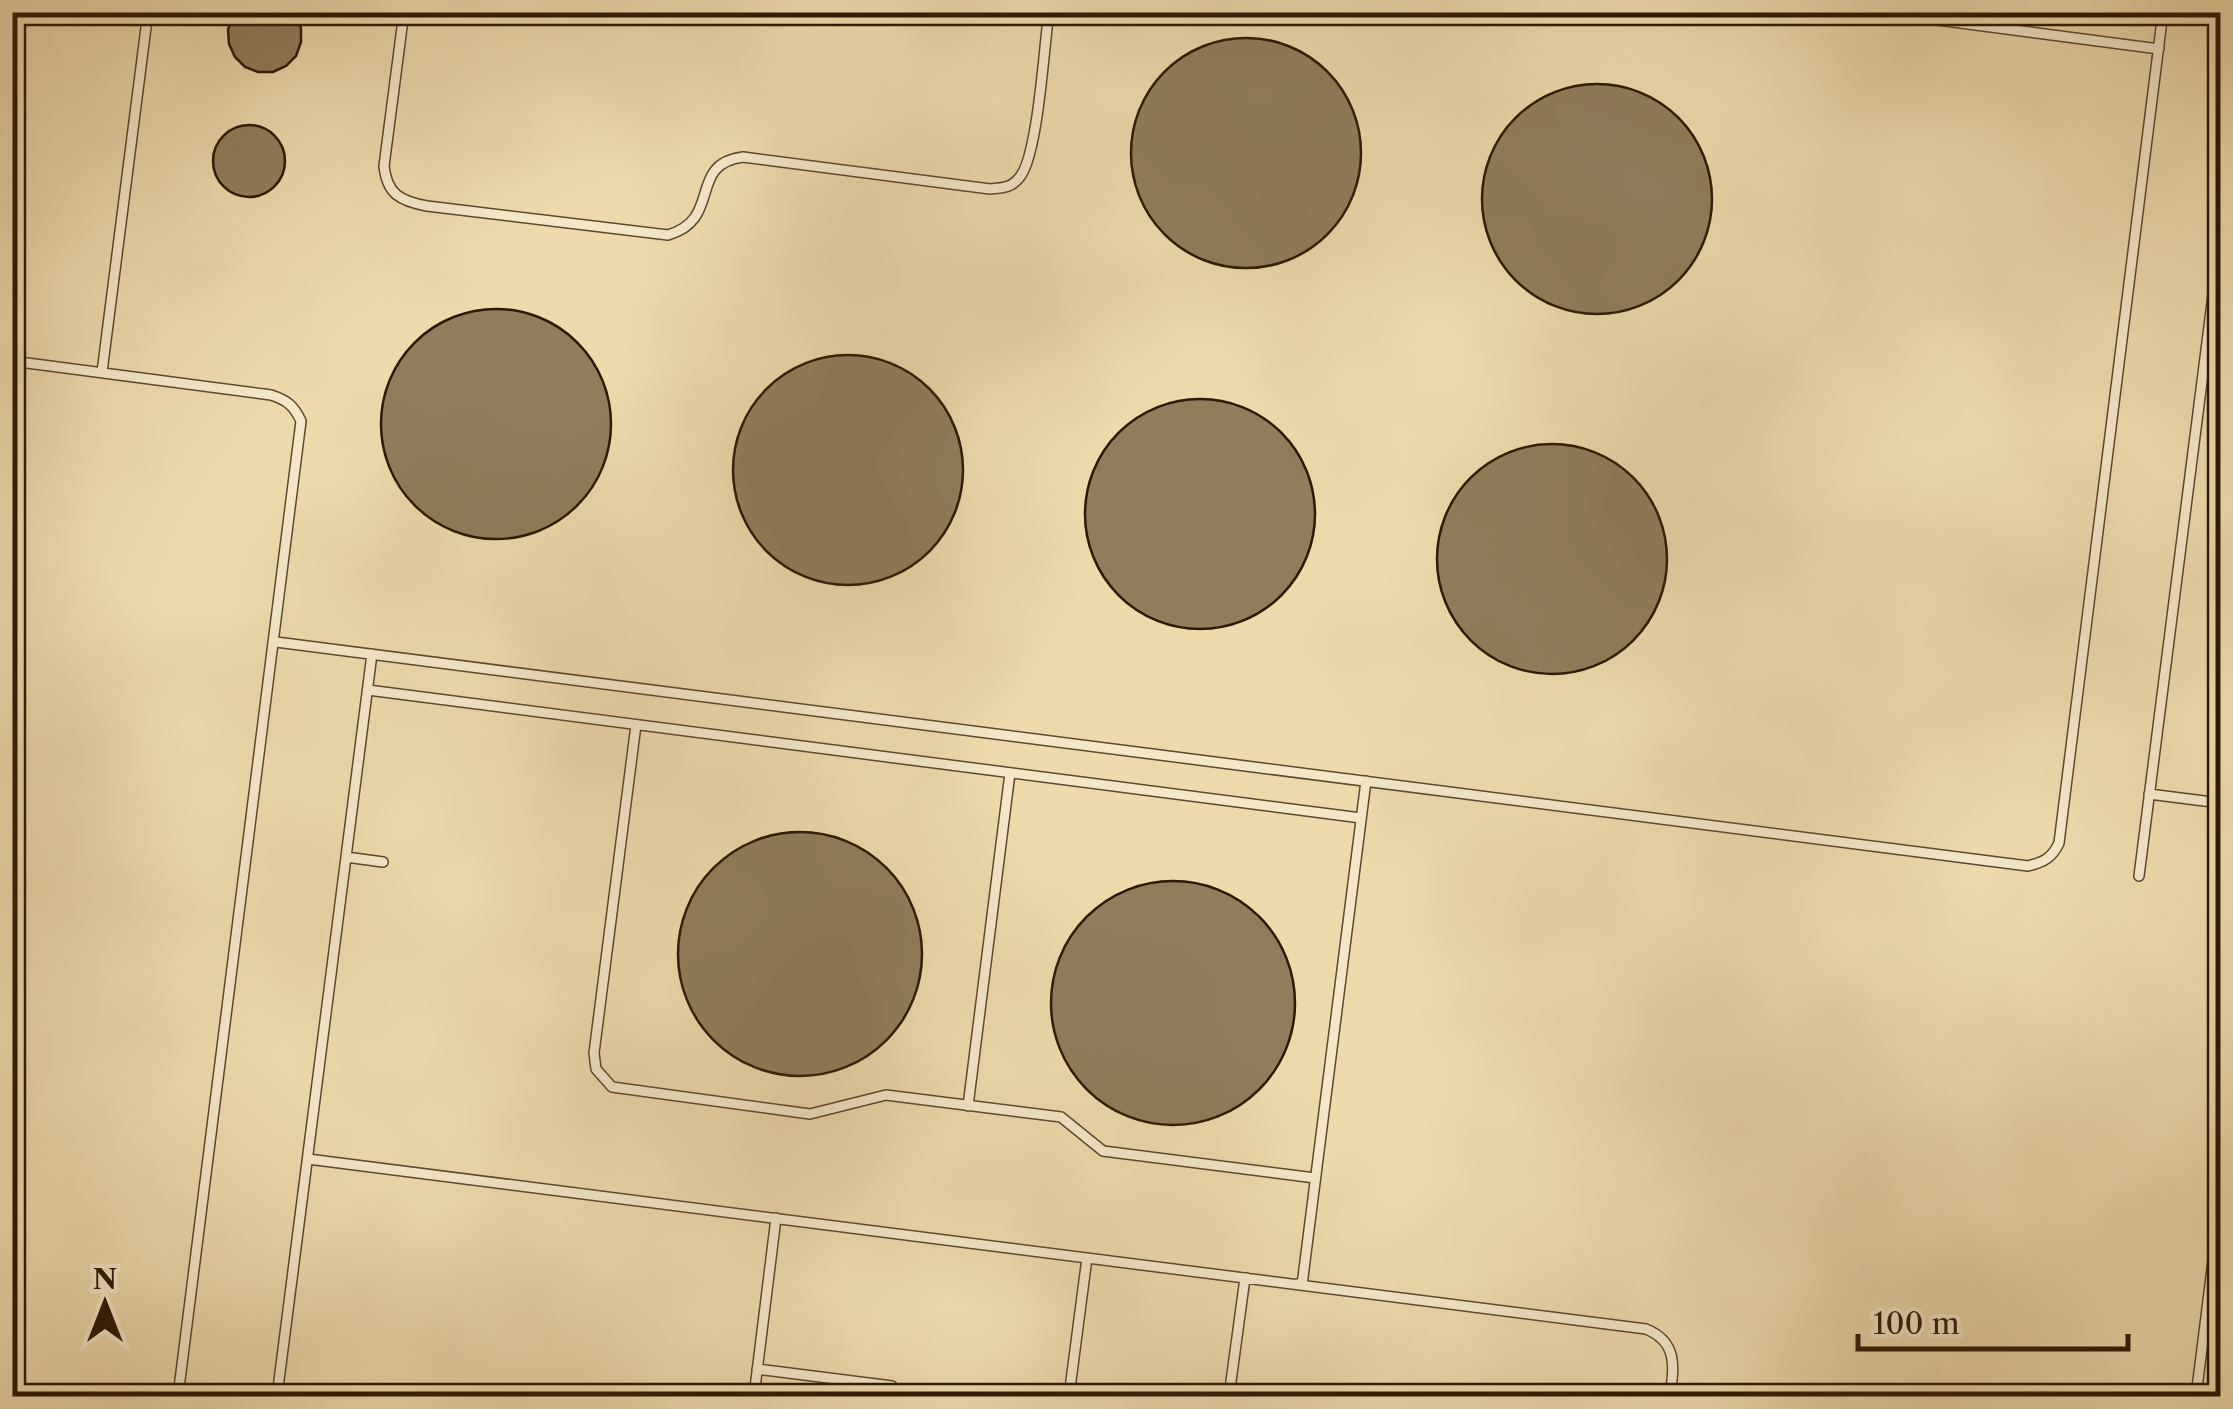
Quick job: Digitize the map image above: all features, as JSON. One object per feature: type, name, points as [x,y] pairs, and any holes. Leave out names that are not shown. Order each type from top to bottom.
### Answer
[{"type":"lane","points":[[102,372],[148,12]]},
{"type":"lane","points":[[404,12],[384,166],[393,194],[427,206],[668,235],[684,230],[698,218],[710,177],[720,164],[743,157],[990,190],[1006,188],[1017,181],[1030,156],[1049,12]]},
{"type":"lane","points":[[1877,12],[2159,48]]},
{"type":"lane","points":[[276,642],[2028,866],[2042,863],[2059,844],[2164,12]]},
{"type":"lane","points":[[2139,876],[2220,240]]},
{"type":"lane","points":[[12,361],[271,395],[285,400],[301,421],[178,1396]]},
{"type":"lane","points":[[277,1396],[372,654]]},
{"type":"lane","points":[[368,690],[1361,818]]},
{"type":"lane","points":[[636,725],[594,1052],[596,1068],[605,1082],[620,1090],[810,1114],[886,1096],[1061,1118],[1103,1151],[1315,1178]]},
{"type":"lane","points":[[968,1106],[1010,773]]},
{"type":"lane","points":[[1230,1396],[1245,1278],[1302,1285],[1366,781]]},
{"type":"lane","points":[[2149,794],[2220,803]]},
{"type":"lane","points":[[346,858],[384,862]]},
{"type":"lane","points":[[308,1159],[1646,1329],[1662,1337],[1672,1351],[1670,1396]]},
{"type":"lane","points":[[2196,1396],[2220,1206]]},
{"type":"lane","points":[[754,1396],[776,1218]]},
{"type":"lane","points":[[1069,1396],[1087,1258]]},
{"type":"lane","points":[[757,1368],[892,1386]]},
{"type":"building","points":[[237,12],[294,12],[301,28],[296,56],[273,72],[245,67],[229,44],[228,29]]},
{"type":"building","points":[[1246,38],[1290,47],[1327,72],[1352,109],[1361,153],[1352,197],[1327,234],[1290,259],[1246,268],[1202,259],[1165,234],[1140,197],[1131,153],[1140,109],[1165,72],[1202,47]]},
{"type":"building","points":[[1597,84],[1641,93],[1678,118],[1703,155],[1712,199],[1703,243],[1678,280],[1641,305],[1597,314],[1553,305],[1516,280],[1491,243],[1482,199],[1491,155],[1516,118],[1553,93]]},
{"type":"building","points":[[249,125],[263,127],[275,135],[283,147],[283,175],[275,187],[263,195],[249,197],[235,195],[223,187],[215,175],[213,161],[215,147],[223,135],[235,127]]},
{"type":"building","points":[[496,309],[540,318],[577,343],[602,380],[611,424],[602,468],[577,505],[540,530],[496,539],[452,530],[415,505],[390,468],[381,424],[390,380],[415,343],[452,318]]},
{"type":"building","points":[[848,355],[892,364],[929,389],[954,426],[963,470],[954,514],[929,551],[892,576],[848,585],[804,576],[767,551],[742,514],[733,470],[742,426],[767,389],[804,364]]},
{"type":"building","points":[[1200,399],[1244,408],[1281,433],[1306,470],[1315,514],[1306,558],[1281,595],[1244,620],[1200,629],[1156,620],[1119,595],[1094,558],[1085,514],[1094,470],[1119,433],[1156,408]]},
{"type":"building","points":[[1552,444],[1596,453],[1633,478],[1658,515],[1667,559],[1658,603],[1633,640],[1596,665],[1552,674],[1508,665],[1471,640],[1446,603],[1437,559],[1446,515],[1471,478],[1508,453]]},
{"type":"building","points":[[800,832],[847,841],[887,867],[913,907],[922,954],[913,1001],[887,1041],[847,1067],[800,1076],[753,1067],[713,1041],[687,1001],[678,954],[687,907],[713,867],[753,841]]},
{"type":"building","points":[[1173,881],[1220,890],[1259,917],[1286,956],[1295,1003],[1286,1050],[1259,1089],[1220,1116],[1173,1125],[1126,1116],[1087,1089],[1060,1050],[1051,1003],[1060,956],[1087,917],[1126,890]]}]
